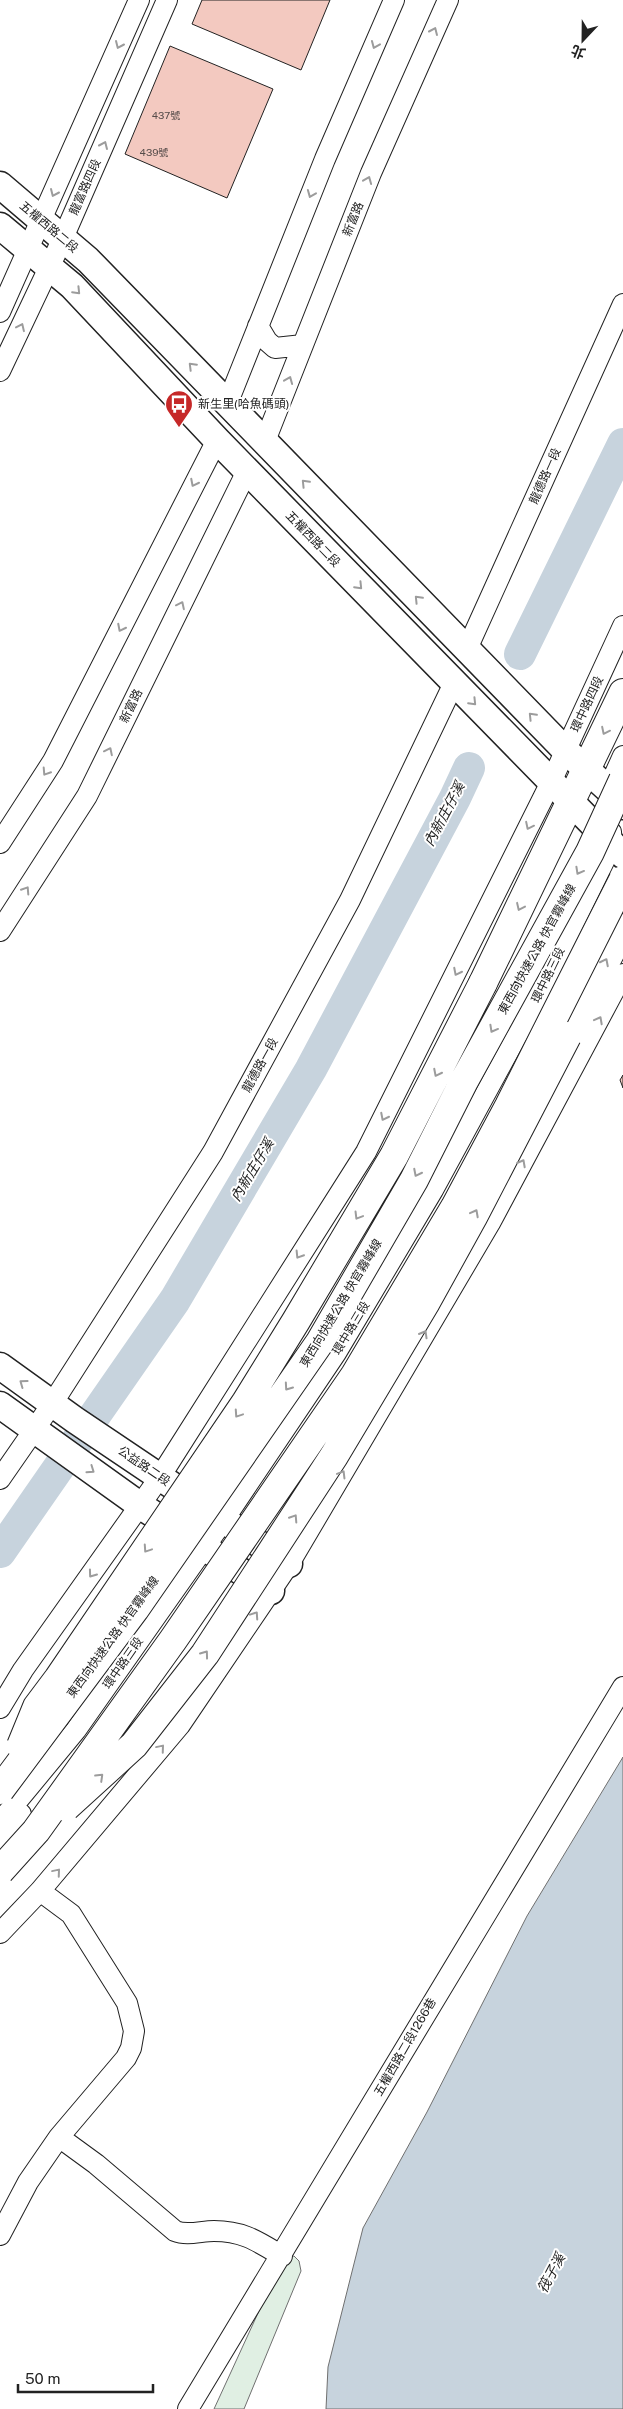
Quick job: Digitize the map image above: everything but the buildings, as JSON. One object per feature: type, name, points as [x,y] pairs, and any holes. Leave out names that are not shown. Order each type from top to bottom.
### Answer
[{"type":"highway","points":[[4,1785],[37,1707],[246,1402],[394,1156],[483,983],[561,791],[586,768],[623,693]]},
{"type":"highway","name":"東西向快速公路 快官霧峰線","points":[[4,1785],[134,1609],[320,1342],[414,1180],[464,1081],[590,852],[618,792]]},
{"type":"highway","points":[[0,1871],[36,1831],[173,1640],[355,1375],[455,1208],[509,1106],[623,880]]},
{"type":"highway","points":[[36,1831],[89,1787],[134,1745],[205,1654],[334,1456],[426,1302],[473,1217],[623,928]]},
{"type":"main road","name":"五權西路二段","points":[[0,185],[88,260],[566,751],[618,792]]},
{"type":"main road","name":"五權西路二段","points":[[0,226],[72,286],[216,440],[620,852]]},
{"type":"main road","name":"公益路二段","points":[[0,1366],[75,1420],[289,1564]]},
{"type":"main road","points":[[0,1405],[132,1500],[271,1591]]},
{"type":"street","points":[[0,312],[29,251],[139,0]]},
{"type":"street","name":"龍富路四段","points":[[0,372],[63,238],[167,0]]},
{"type":"street","points":[[228,402],[325,159],[394,0]]},
{"type":"street","name":"新富路","points":[[265,441],[371,173],[448,0]]},
{"type":"street","name":"龍德路一段","points":[[467,649],[623,304]]},
{"type":"street","points":[[258,326],[267,341],[275,348],[303,345]]},
{"type":"street","points":[[0,844],[53,761],[216,440]]},
{"type":"street","name":"新富路","points":[[0,931],[87,796],[247,471]]},
{"type":"street","name":"環中路四段","points":[[561,791],[566,751],[623,626]]},
{"type":"street","name":"龍德路一段","points":[[0,1479],[52,1404],[213,1152],[350,900],[454,683]]},
{"type":"street","points":[[620,852],[618,792],[623,756]]},
{"type":"street","points":[[0,1708],[151,1471],[366,1152],[561,791]]},
{"type":"street","name":"環中路三段","points":[[0,1822],[76,1730],[347,1359],[444,1199],[620,852]]},
{"type":"street","points":[[0,1934],[40,1891],[180,1725],[289,1564],[490,1223],[623,974]]},
{"type":"street","name":"環中路三段","points":[[0,1840],[83,1738],[209,1550]]},
{"type":"street","name":"五權西路二段1266巷","points":[[188,2409],[282,2256],[418,2025],[623,1686]]},
{"type":"street","points":[[0,2235],[28,2182],[59,2137],[126,2058],[131,2048],[134,2031],[127,2003],[70,1914],[40,1891]]},
{"type":"street","points":[[59,2137],[96,2164],[175,2231],[181,2233],[236,2232],[247,2235],[282,2256]]},
{"type":"green space","points":[[294,2256],[299,2261],[301,2271],[244,2409],[214,2409],[281,2263],[288,2257]]},
{"type":"water","name":"筏子溪","points":[[623,1757],[623,2409],[326,2409],[328,2367],[363,2228],[427,2112],[527,1916]]},
{"type":"waterway","name":"內新庄仔溪","points":[[520,654],[623,444]]},
{"type":"waterway","name":"內新庄仔溪","points":[[0,1552],[175,1300],[311,1069],[455,798],[469,768]]},
{"type":"place","name":"新生里(哈魚碼頭)","points":[[179,428]]}]
